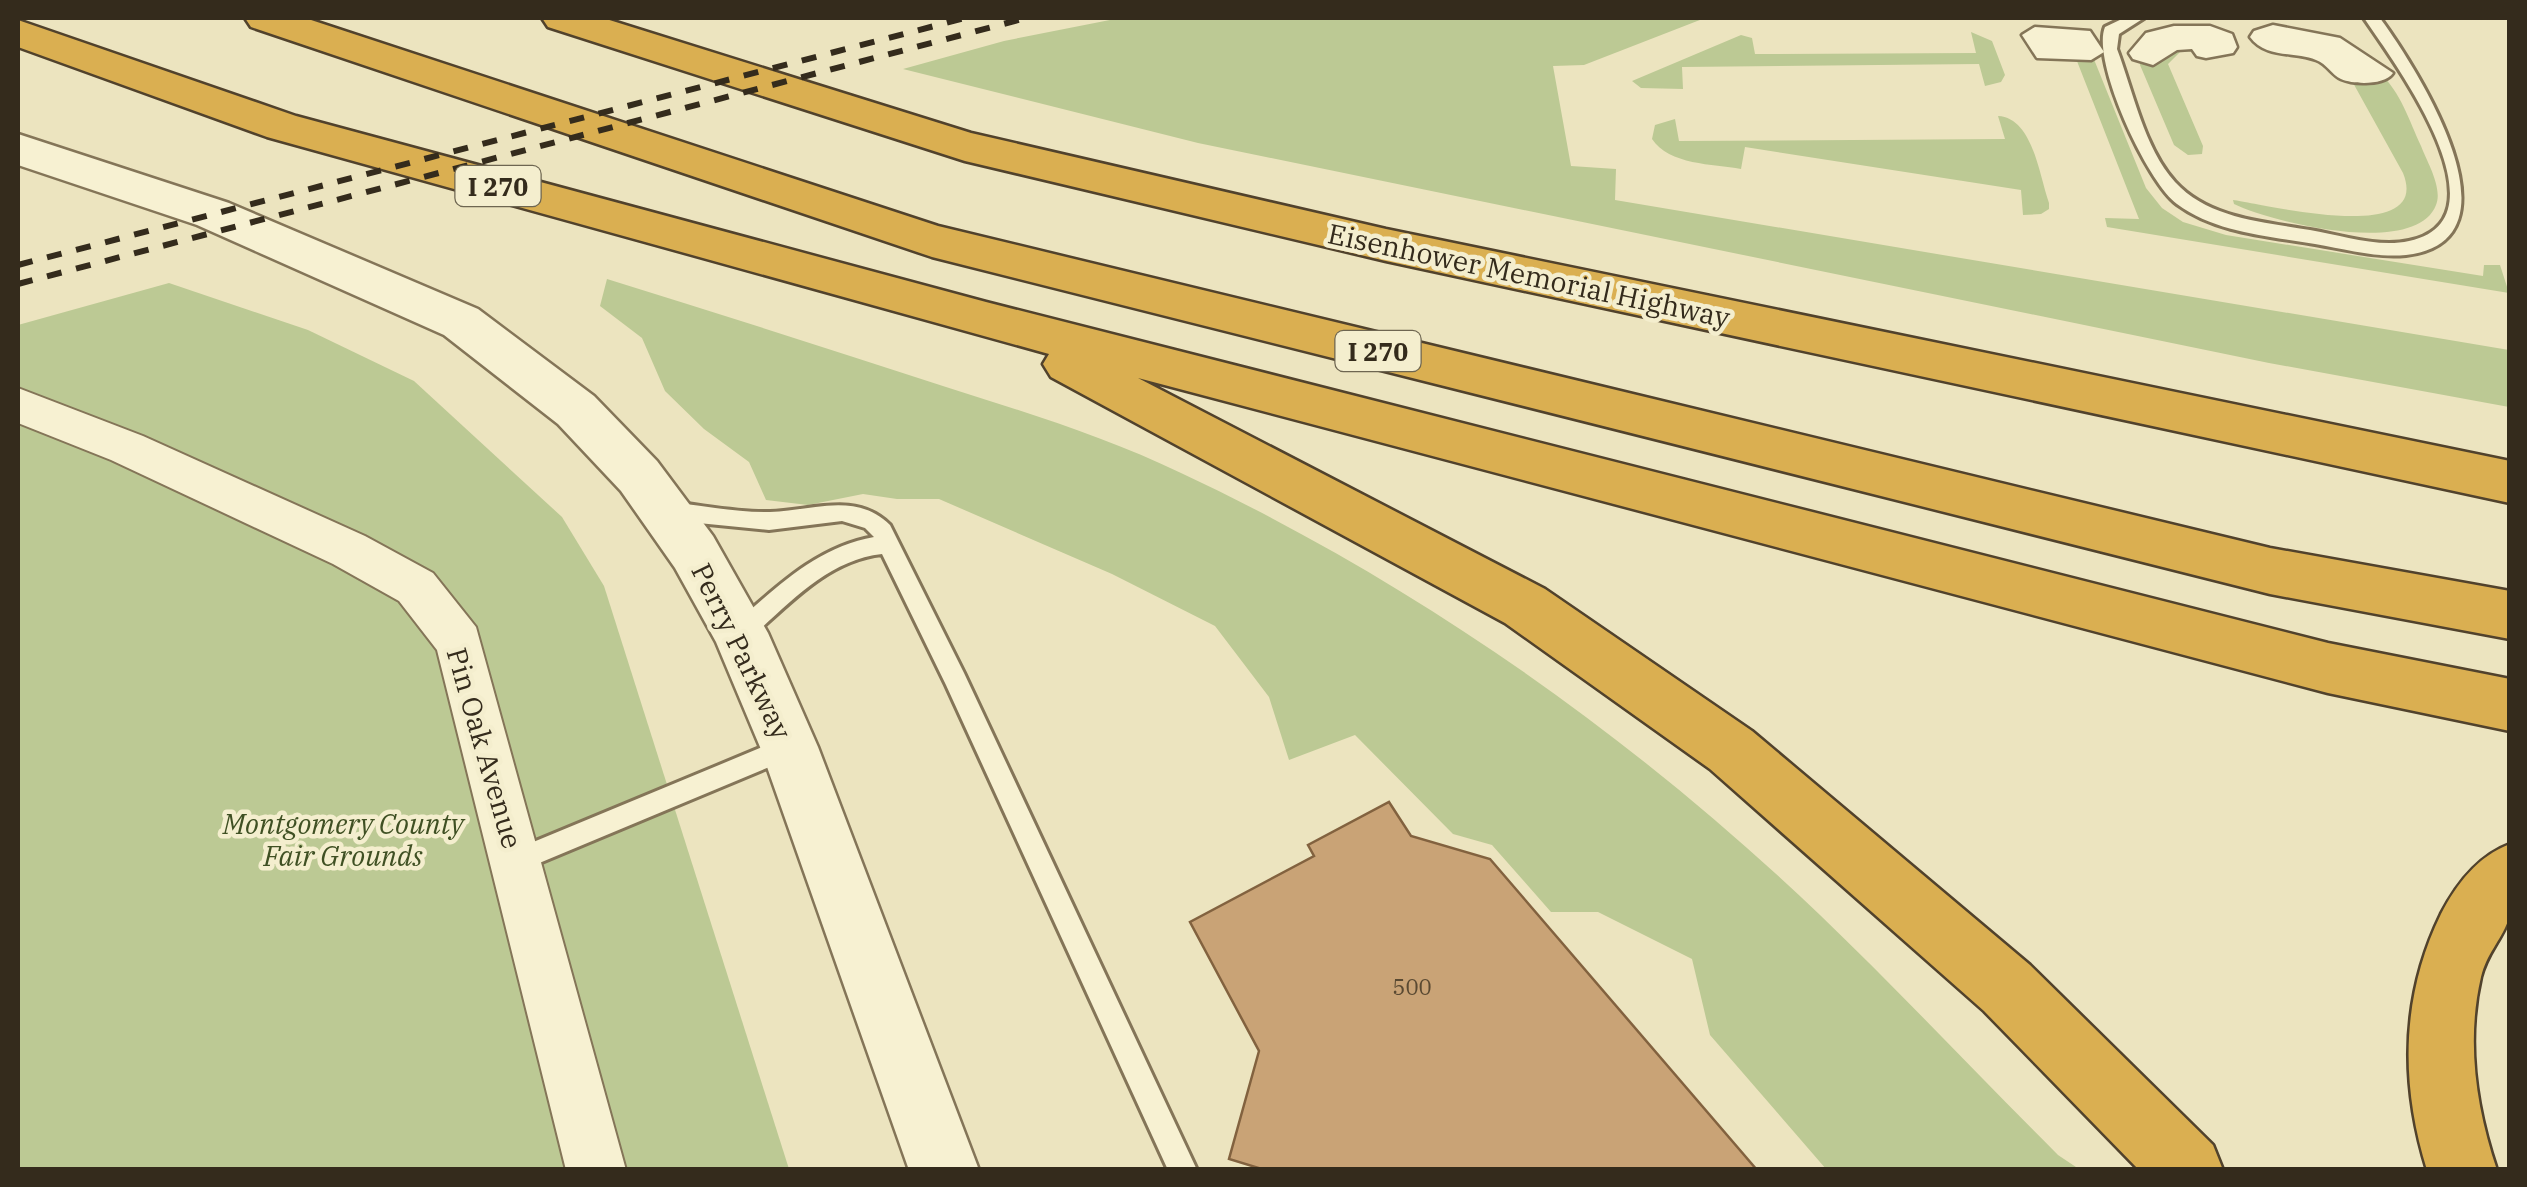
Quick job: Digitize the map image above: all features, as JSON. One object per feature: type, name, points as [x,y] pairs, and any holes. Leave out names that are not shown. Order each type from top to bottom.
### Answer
[{"type":"highway","name":"I 270","points":[[265,18],[932,242],[2270,572],[2510,615]]},
{"type":"highway","name":"Eisenhower Memorial Highway","points":[[562,18],[965,146],[1386,246],[2510,482]]},
{"type":"highway","name":"I 270","points":[[18,33],[282,126],[986,320],[2328,668],[2510,705]]},
{"type":"highway","points":[[986,320],[1525,606],[1731,750],[2008,988],[2188,1170]]},
{"type":"highway","points":[[2462,1170],[2440,1086],[2443,997],[2470,922],[2510,873]]},
{"type":"street","name":"Perry Parkway","points":[[18,150],[213,214],[461,322],[576,410],[667,511],[740,632],[789,746],[944,1170]]},
{"type":"street","name":"Pin Oak Avenue","points":[[18,405],[144,455],[349,550],[416,586],[459,642],[596,1170]]},
{"type":"lane","points":[[2136,18],[2116,26],[2109,36],[2108,48],[2156,168],[2166,184],[2184,200],[2217,217],[2255,228],[2370,246],[2413,248],[2430,242],[2454,224],[2464,183],[2430,100],[2372,18]]},
{"type":"lane","points":[[667,511],[769,521],[842,512],[872,521],[891,544],[1182,1170]]},
{"type":"lane","points":[[740,632],[842,552],[865,544],[891,544]]},
{"type":"lane","points":[[516,861],[789,746]]},
{"type":"green space","points":[[1120,18],[1705,18],[1584,65],[1553,66],[1571,166],[1616,169],[1615,200],[2509,350],[2509,407],[2269,363],[1198,143],[903,69],[1004,41]]},
{"type":"green space","points":[[1971,32],[1992,41],[2005,75],[2001,82],[1985,86],[1979,64],[1682,67],[1683,89],[1641,88],[1632,81],[1741,35],[1752,38],[1755,54],[1976,53]]},
{"type":"green space","points":[[2164,46],[2206,50],[2180,52],[2168,64],[2203,146],[2202,154],[2188,155],[2174,145],[2140,65],[2140,56]]},
{"type":"green space","points":[[2073,51],[2091,52],[2146,188],[2162,208],[2183,222],[2226,235],[2483,276],[2484,265],[2500,265],[2509,293],[2107,227],[2105,218],[2139,219]]},
{"type":"green space","points":[[2347,72],[2380,73],[2404,107],[2436,183],[2436,205],[2423,221],[2401,230],[2341,231],[2278,219],[2234,204],[2233,200],[2308,213],[2370,215],[2393,209],[2406,196],[2403,173]]},
{"type":"green space","points":[[1998,116],[2019,126],[2033,150],[2049,203],[2049,209],[2041,214],[2023,215],[2021,190],[1745,147],[1741,169],[1680,159],[1652,139],[1655,125],[1675,119],[1679,141],[2005,139]]},
{"type":"green space","points":[[607,279],[1095,437],[1181,473],[1353,563],[1518,668],[1674,786],[1820,915],[2058,1155],[2079,1169],[1826,1169],[1710,1035],[1692,959],[1598,912],[1551,912],[1492,845],[1453,834],[1355,735],[1289,760],[1269,697],[1215,626],[1112,574],[939,499],[863,494],[808,505],[766,500],[749,462],[704,429],[665,391],[642,338],[600,306]]},
{"type":"green space","name":"Montgomery County Fair Grounds","points":[[169,283],[308,330],[414,381],[562,517],[604,586],[789,1169],[18,1170],[18,325]]},
{"type":"building","points":[[1389,802],[1411,836],[1490,859],[1757,1170],[1265,1170],[1229,1159],[1259,1051],[1190,922],[1314,856],[1308,845]]},
{"type":"railway","points":[[18,265],[965,18]]},
{"type":"railway","points":[[18,284],[1026,18]]}]
